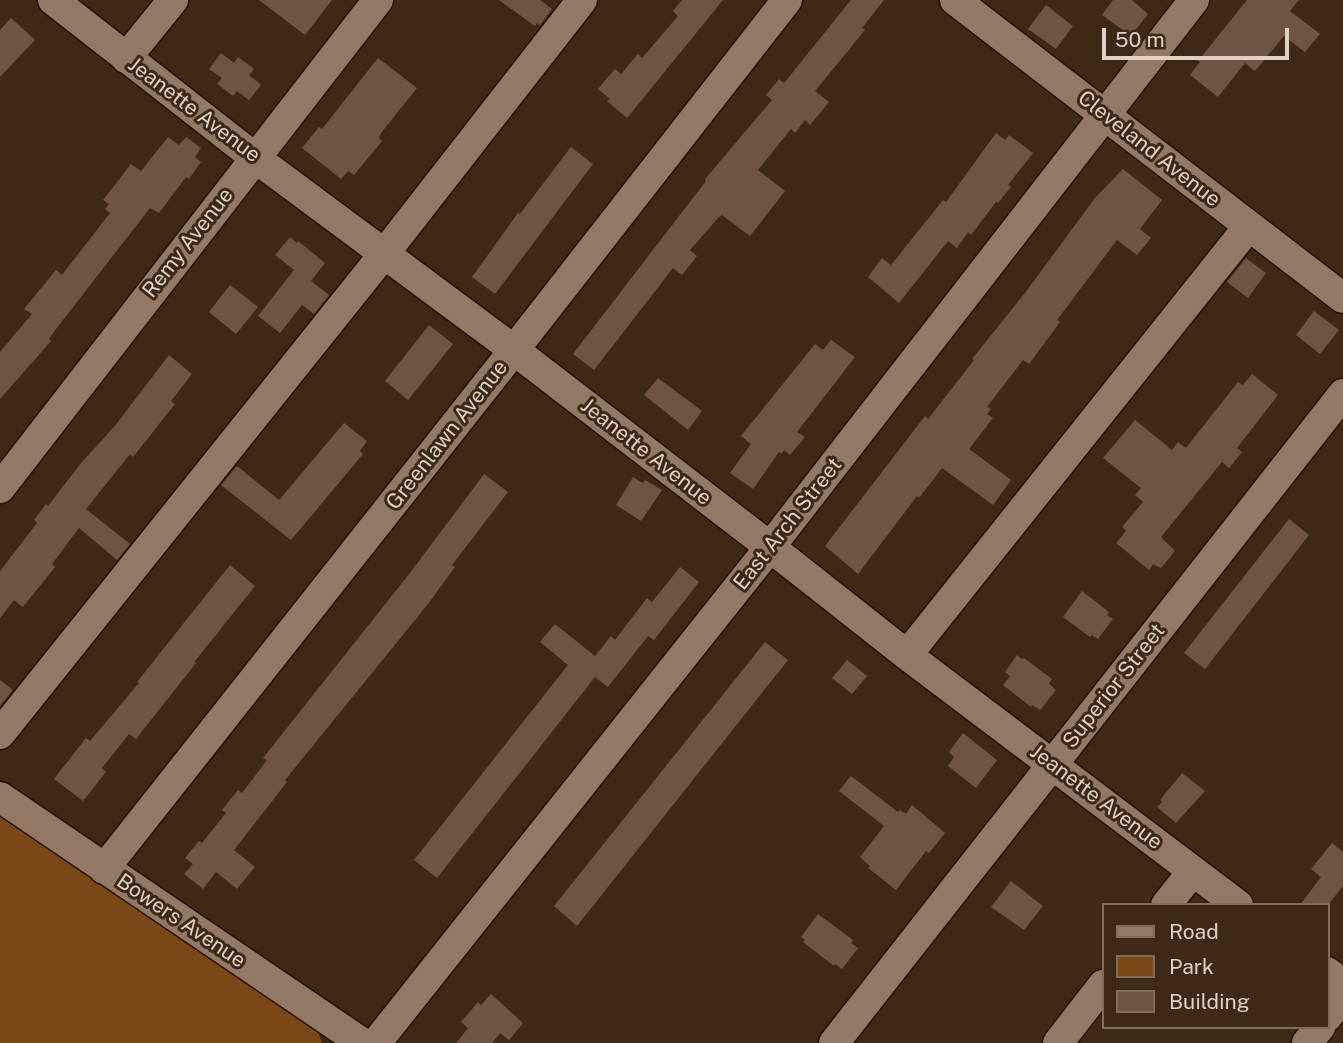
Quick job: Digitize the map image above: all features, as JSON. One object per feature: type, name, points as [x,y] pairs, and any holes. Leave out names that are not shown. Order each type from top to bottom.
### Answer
[{"type":"street","name":"Jeanette Avenue","points":[[53,0],[254,157],[514,350],[907,655],[1235,903]]},
{"type":"street","points":[[126,58],[173,0]]},
{"type":"street","name":"Remy Avenue","points":[[0,488],[378,0]]},
{"type":"street","points":[[0,734],[384,254],[582,0]]},
{"type":"street","name":"Greenlawn Avenue","points":[[104,869],[787,0]]},
{"type":"street","name":"Cleveland Avenue","points":[[955,0],[1343,298]]},
{"type":"street","name":"East Arch Street","points":[[376,1043],[770,547],[1194,0]]},
{"type":"street","points":[[907,655],[1249,226]]},
{"type":"street","name":"Superior Street","points":[[834,1043],[1343,394]]},
{"type":"street","name":"Bowers Avenue","points":[[0,797],[362,1043]]},
{"type":"street","points":[[1169,903],[1193,871]]},
{"type":"street","points":[[1058,1043],[1102,986]]},
{"type":"street","points":[[1329,1014],[1343,997]]},
{"type":"street","points":[[1307,1043],[1318,1029]]},
{"type":"green space","points":[[0,808],[316,1026],[322,1043],[0,1043]]},
{"type":"building","points":[[259,0],[332,0],[305,35]]},
{"type":"building","points":[[499,0],[540,0],[552,9],[540,25],[537,23],[535,26]]},
{"type":"building","points":[[682,0],[723,0],[627,118],[607,101],[610,99],[598,89],[615,69],[621,74],[638,54],[642,58],[678,16],[673,11]]},
{"type":"building","points":[[851,0],[884,0],[862,28],[865,30],[815,91],[829,102],[810,125],[805,120],[795,133],[791,129],[758,170],[785,191],[750,236],[722,215],[718,218],[690,250],[697,256],[682,275],[673,268],[594,370],[573,354],[705,179],[772,100],[766,95],[779,79],[784,83]]},
{"type":"building","points":[[1113,0],[1132,0],[1148,14],[1131,36],[1102,15]]},
{"type":"building","points":[[1247,0],[1299,0],[1290,11],[1320,34],[1305,52],[1284,36],[1255,71],[1245,63],[1218,97],[1190,75],[1200,62],[1198,61]]},
{"type":"building","points":[[1046,5],[1073,26],[1056,49],[1028,29]]},
{"type":"building","points":[[11,18],[35,40],[0,77],[0,30]]},
{"type":"building","points":[[221,53],[234,63],[238,57],[254,69],[249,75],[261,85],[249,100],[237,91],[233,96],[217,84],[222,78],[209,69]]},
{"type":"building","points":[[378,58],[417,88],[381,133],[379,138],[382,141],[354,175],[348,171],[341,179],[302,148],[319,127],[322,129]]},
{"type":"building","points":[[996,133],[1005,140],[1009,135],[1033,153],[1008,185],[1011,187],[971,235],[968,232],[957,248],[948,241],[899,303],[868,277],[882,258],[891,265],[943,200],[946,202]]},
{"type":"building","points":[[168,137],[179,145],[186,137],[201,148],[195,157],[201,162],[159,213],[150,208],[56,329],[49,339],[51,341],[0,399],[0,352],[32,314],[24,309],[56,270],[62,275],[110,213],[105,209],[109,204],[103,200],[131,164],[141,171]]},
{"type":"building","points":[[571,147],[593,164],[495,294],[472,277],[518,213],[520,214]]},
{"type":"building","points":[[1123,169],[1162,200],[1140,229],[1151,238],[1137,255],[1117,240],[1057,320],[1060,322],[1029,364],[1023,360],[987,407],[991,409],[987,414],[993,418],[969,449],[1011,480],[993,505],[942,468],[919,498],[917,496],[858,574],[825,546],[925,416],[928,419],[974,360],[972,359],[1095,198]]},
{"type":"building","points":[[290,237],[325,263],[311,281],[329,295],[314,314],[302,305],[280,333],[258,316],[294,270],[275,255]]},
{"type":"building","points":[[1246,258],[1266,273],[1248,298],[1227,282]]},
{"type":"building","points":[[230,285],[258,307],[236,334],[209,312]]},
{"type":"building","points":[[1314,311],[1339,330],[1320,354],[1296,335]]},
{"type":"building","points":[[429,325],[453,344],[408,400],[385,381]]},
{"type":"building","points":[[831,340],[855,357],[797,432],[805,437],[790,455],[784,450],[781,454],[779,452],[753,489],[730,473],[751,444],[741,436],[815,344],[823,350]]},
{"type":"building","points":[[169,355],[192,374],[171,401],[175,404],[133,457],[130,454],[86,509],[130,544],[117,560],[79,528],[52,564],[55,567],[23,607],[14,600],[0,618],[0,571],[37,523],[34,520],[46,504],[48,506],[81,463],[114,427]]},
{"type":"building","points":[[1252,374],[1278,395],[1237,448],[1242,452],[1229,468],[1222,462],[1161,537],[1175,551],[1161,568],[1153,564],[1149,570],[1116,543],[1126,531],[1122,527],[1143,502],[1135,495],[1141,488],[1103,458],[1135,420],[1172,450],[1178,442],[1186,448],[1238,382],[1243,385]]},
{"type":"building","points":[[658,378],[702,411],[688,430],[644,395]]},
{"type":"building","points":[[344,423],[367,441],[360,451],[363,454],[291,540],[221,485],[237,466],[279,500]]},
{"type":"building","points":[[484,474],[508,492],[452,565],[455,567],[428,604],[285,780],[287,782],[234,850],[255,867],[237,889],[216,872],[203,889],[184,874],[193,864],[185,858],[199,841],[202,843],[226,813],[222,810],[238,790],[242,793],[267,760],[263,758],[410,573]]},
{"type":"building","points":[[633,477],[643,483],[645,480],[662,490],[641,521],[616,505]]},
{"type":"building","points":[[1289,519],[1309,535],[1205,669],[1184,653]]},
{"type":"building","points":[[230,565],[255,586],[136,739],[129,734],[102,768],[106,772],[83,801],[54,779],[86,738],[90,741],[139,683],[137,682]]},
{"type":"building","points":[[680,567],[699,582],[654,640],[648,636],[608,687],[595,677],[437,878],[414,860],[568,665],[540,642],[555,624],[595,656],[611,636],[615,640],[647,598],[652,602]]},
{"type":"building","points":[[1082,591],[1109,612],[1107,615],[1113,619],[1098,639],[1092,635],[1090,637],[1063,617]]},
{"type":"building","points":[[765,642],[788,660],[577,926],[554,906]]},
{"type":"building","points":[[1017,655],[1052,679],[1049,684],[1056,690],[1040,710],[1032,705],[1031,707],[1003,685],[1010,676],[1005,672]]},
{"type":"building","points":[[847,660],[867,676],[852,694],[832,678]]},
{"type":"building","points":[[0,680],[13,690],[0,706]]},
{"type":"building","points":[[963,733],[997,760],[976,788],[948,766],[954,757],[949,752]]},
{"type":"building","points":[[1182,773],[1205,791],[1176,823],[1157,807]]},
{"type":"building","points":[[851,776],[898,812],[900,810],[906,814],[912,805],[945,833],[929,853],[926,851],[896,890],[868,868],[870,866],[860,857],[884,826],[839,791]]},
{"type":"building","points":[[1332,843],[1343,852],[1343,886],[1329,904],[1302,903],[1321,877],[1311,869]]},
{"type":"building","points":[[1011,881],[1043,906],[1024,930],[991,907]]},
{"type":"building","points":[[818,914],[853,940],[851,943],[858,948],[842,969],[803,942],[805,940],[801,937]]},
{"type":"building","points":[[491,994],[523,1023],[509,1040],[500,1033],[492,1043],[456,1043],[468,1028],[461,1022],[478,1002],[481,1005]]}]
